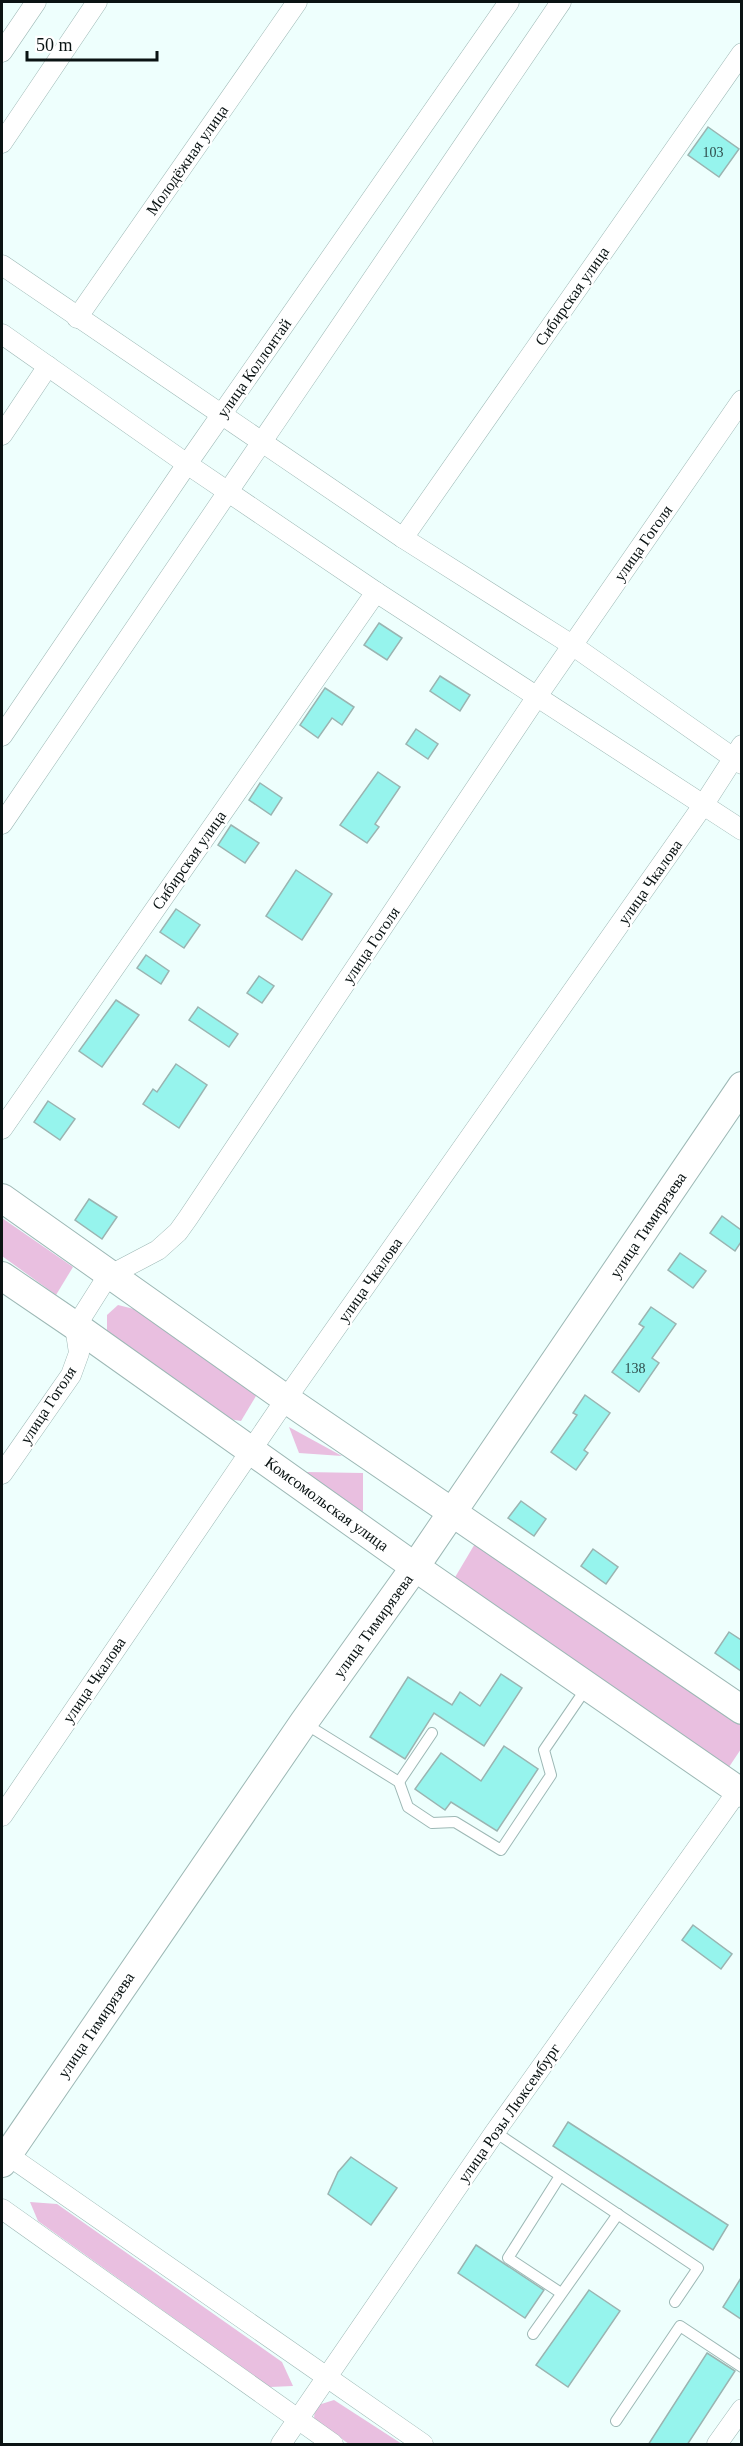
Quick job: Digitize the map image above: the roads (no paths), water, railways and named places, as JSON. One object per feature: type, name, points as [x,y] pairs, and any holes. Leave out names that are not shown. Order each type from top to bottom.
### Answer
[{"type":"street","points":[[2,52],[36,2]]},
{"type":"street","points":[[2,143],[97,2]]},
{"type":"street","name":"Молодёжная улица","points":[[76,318],[297,2]]},
{"type":"street","name":"улица Коллонтай","points":[[2,736],[187,464],[509,2]]},
{"type":"street","points":[[2,824],[561,2]]},
{"type":"street","name":"Сибирская улица","points":[[403,538],[741,53]]},
{"type":"street","points":[[2,265],[76,318],[403,538],[572,645],[738,756]]},
{"type":"street","points":[[2,334],[228,492],[741,830]]},
{"type":"street","points":[[2,435],[48,366]]},
{"type":"street","name":"улица Гоголя","points":[[2,1474],[71,1375],[79,1353],[77,1327],[102,1285],[112,1275],[158,1250],[178,1232],[538,695],[741,400]]},
{"type":"street","name":"Сибирская улица","points":[[2,1130],[376,591]]},
{"type":"street","name":"улица Чкалова","points":[[2,1816],[286,1399],[738,756]]},
{"type":"street","name":"улица Тимирязева","points":[[3,2156],[304,1722],[453,1512],[741,1086]]},
{"type":"street","points":[[2,1198],[286,1399],[741,1710]]},
{"type":"street","name":"Комсомольская улица","points":[[2,1276],[587,1687],[740,1790]]},
{"type":"street","name":"улица Розы Люксембург","points":[[281,2445],[495,2132],[740,1790]]},
{"type":"street","points":[[3,2156],[423,2445]]},
{"type":"street","points":[[2,2209],[333,2445]]},
{"type":"street","points":[[717,2445],[741,2409]]},
{"type":"lane","points":[[304,1722],[399,1782],[408,1807],[432,1823],[455,1822],[501,1850],[551,1775],[544,1750],[587,1687]]},
{"type":"lane","points":[[399,1782],[432,1733]]},
{"type":"lane","points":[[495,2132],[698,2268],[675,2302]]},
{"type":"lane","points":[[560,2176],[508,2258],[561,2293]]},
{"type":"lane","points":[[533,2334],[618,2214]]},
{"type":"lane","points":[[616,2421],[680,2326],[741,2367]]}]
